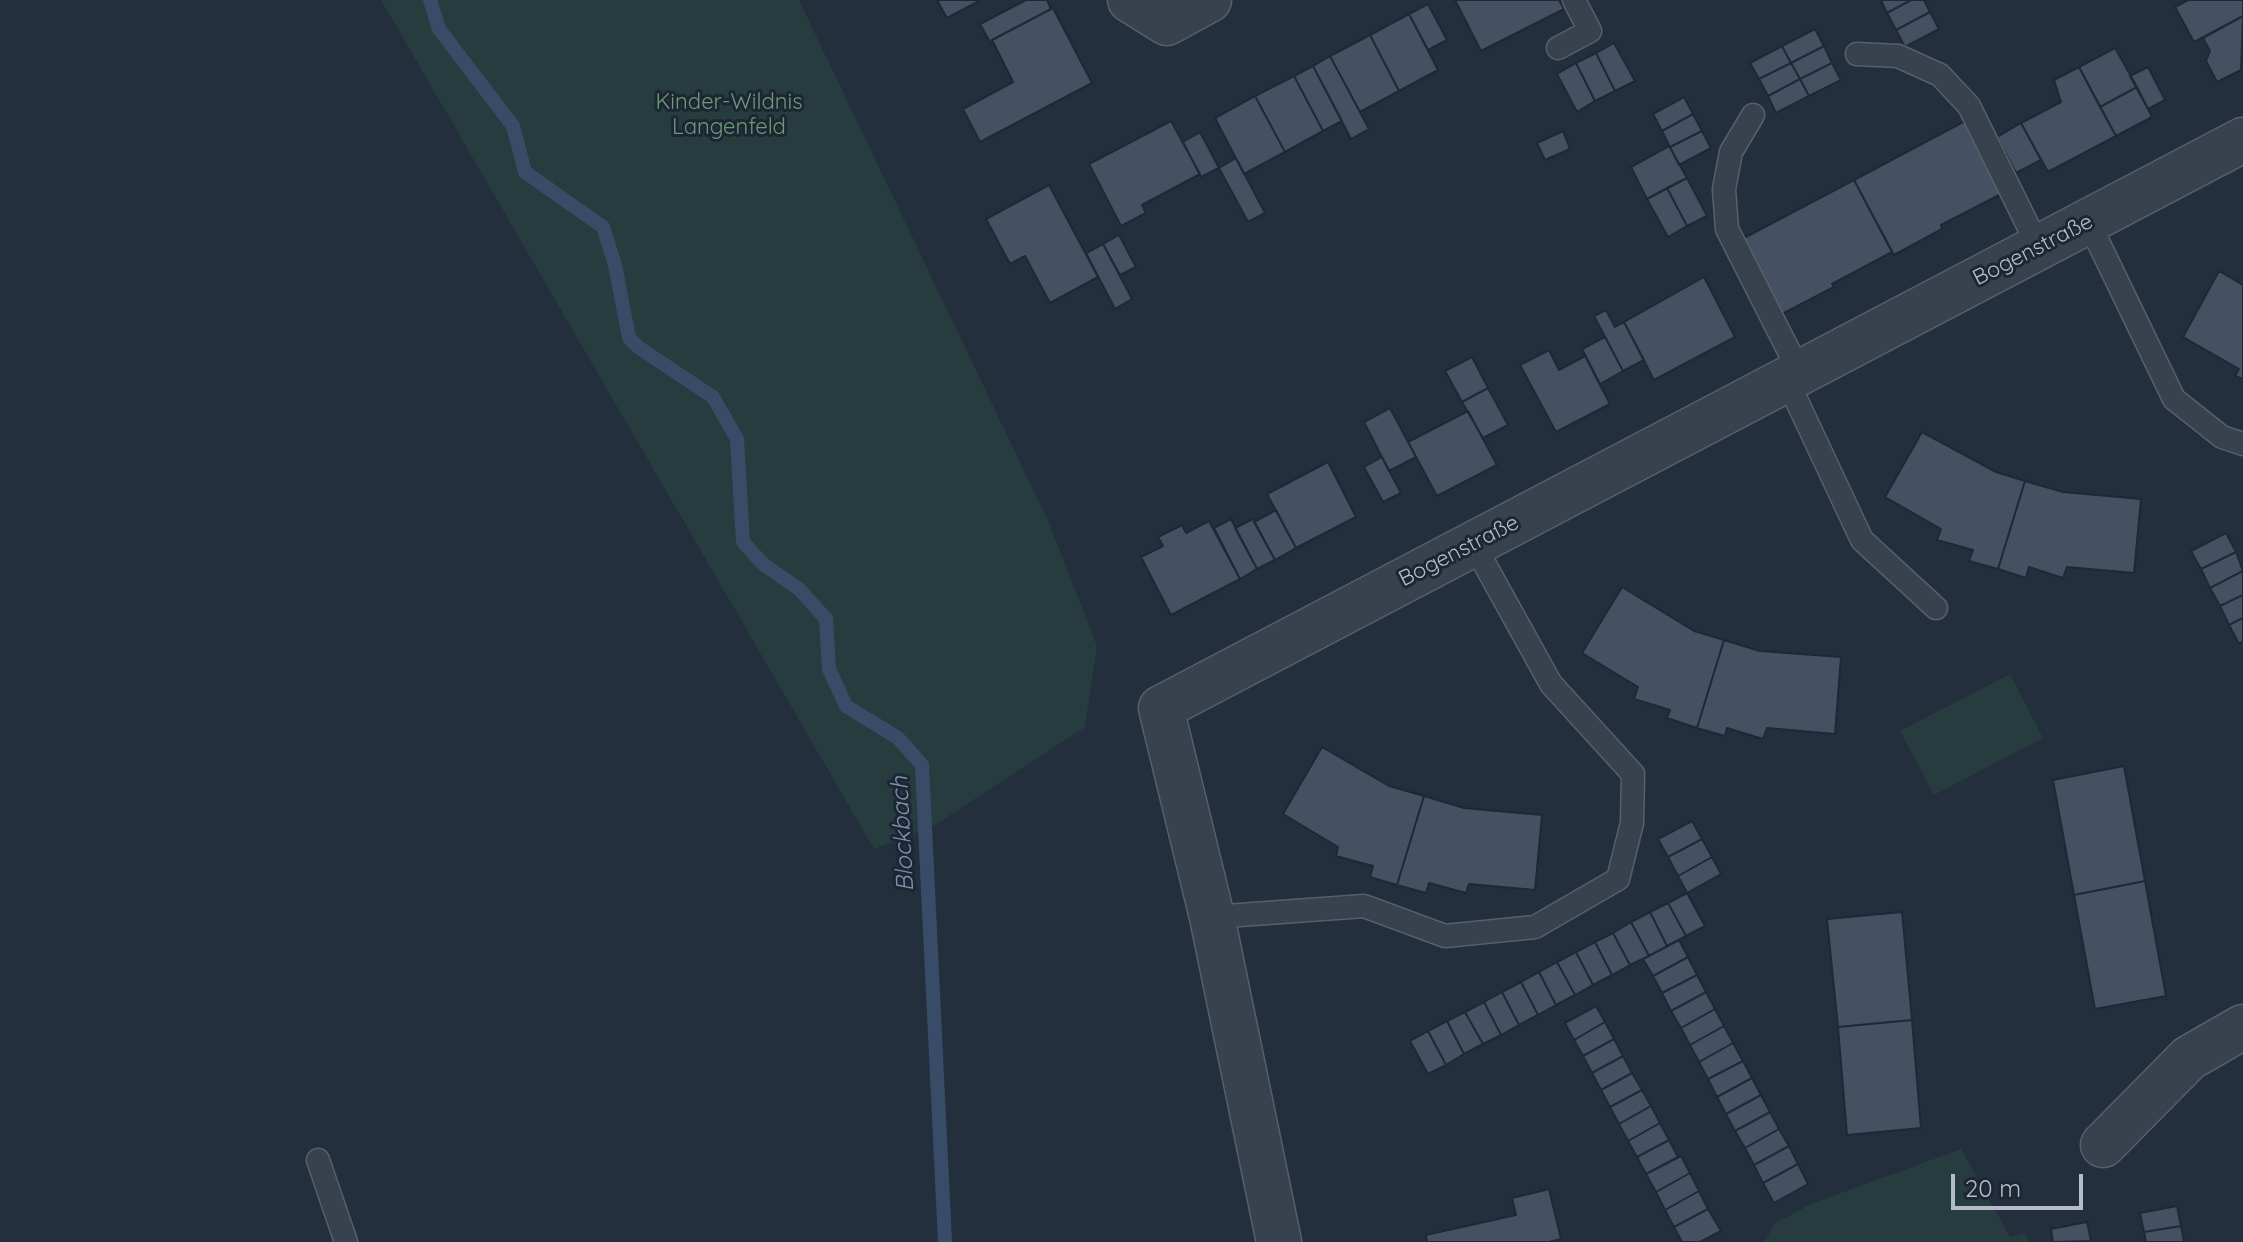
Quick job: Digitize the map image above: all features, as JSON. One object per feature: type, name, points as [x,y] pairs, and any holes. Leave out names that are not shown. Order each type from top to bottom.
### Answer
[{"type":"street","points":[[1130,0],[1167,23],[1209,0]]},
{"type":"street","name":"Bogenstraße","points":[[1279,1242],[1212,917],[1161,708],[2243,140]]},
{"type":"street","points":[[2103,1145],[2189,1058],[2243,1027]]},
{"type":"lane","points":[[1558,48],[1590,31],[1574,0]]},
{"type":"lane","points":[[1857,54],[1898,56],[1940,75],[1969,106],[2038,246]]},
{"type":"lane","points":[[1753,115],[1731,152],[1724,189],[1727,229],[1862,540],[1936,608]]},
{"type":"lane","points":[[2088,221],[2174,399],[2222,437],[2243,444]]},
{"type":"lane","points":[[1212,917],[1364,906],[1445,936],[1520,929],[1535,927],[1618,879],[1632,823],[1633,774],[1551,684],[1473,543]]},
{"type":"lane","points":[[318,1160],[346,1242]]},
{"type":"green space","name":"Kinder-Wildnis Langenfeld","points":[[381,0],[799,0],[1049,523],[1097,646],[1085,727],[935,825],[874,849]]},
{"type":"green space","points":[[2010,674],[2043,738],[1934,795],[1900,731]]},
{"type":"green space","points":[[1961,1149],[2010,1237],[2026,1233],[2028,1242],[1765,1242],[1774,1224],[1811,1204]]},
{"type":"building","points":[[937,0],[981,0],[947,18]]},
{"type":"building","points":[[1026,0],[1047,0],[1051,9],[992,40],[991,44],[980,24]]},
{"type":"building","points":[[1455,0],[1559,0],[1564,9],[1481,51]]},
{"type":"building","points":[[1881,0],[1911,0],[1887,13]]},
{"type":"building","points":[[1911,0],[1924,0],[1930,12],[1896,30],[1887,13]]},
{"type":"building","points":[[2188,0],[2243,0],[2243,16],[2194,42],[2175,7]]},
{"type":"building","points":[[1428,4],[1447,40],[1428,50],[1409,14]]},
{"type":"building","points":[[1053,8],[1092,83],[980,142],[963,109],[1013,82],[992,40]]},
{"type":"building","points":[[1930,12],[1939,29],[1905,47],[1896,30]]},
{"type":"building","points":[[1409,14],[1438,70],[1399,91],[1370,35]]},
{"type":"building","points":[[2243,16],[2241,70],[2217,82],[2206,61],[2210,51],[2203,38]]},
{"type":"building","points":[[1815,29],[1824,46],[1791,63],[1782,46]]},
{"type":"building","points":[[1370,35],[1399,91],[1360,112],[1330,56]]},
{"type":"building","points":[[1614,43],[1635,81],[1615,91],[1596,53]]},
{"type":"building","points":[[1782,46],[1791,63],[1759,79],[1750,63]]},
{"type":"building","points":[[1824,46],[1832,63],[1800,79],[1791,63]]},
{"type":"building","points":[[2115,48],[2137,87],[2100,107],[2079,67]]},
{"type":"building","points":[[1596,53],[1615,91],[1595,101],[1576,63]]},
{"type":"building","points":[[1330,56],[1369,129],[1351,139],[1313,66]]},
{"type":"building","points":[[1576,63],[1595,101],[1577,112],[1557,74]]},
{"type":"building","points":[[1791,63],[1800,79],[1768,96],[1759,79]]},
{"type":"building","points":[[1832,63],[1841,80],[1809,96],[1800,79]]},
{"type":"building","points":[[1313,66],[1342,121],[1323,131],[1294,76]]},
{"type":"building","points":[[2079,67],[2116,136],[2048,172],[2021,123],[2061,102],[2054,80]]},
{"type":"building","points":[[2148,67],[2165,100],[2148,109],[2130,76]]},
{"type":"building","points":[[1294,76],[1323,131],[1285,152],[1255,96]]},
{"type":"building","points":[[1800,79],[1809,96],[1776,113],[1768,96]]},
{"type":"building","points":[[2137,87],[2152,117],[2116,136],[2100,107]]},
{"type":"building","points":[[1255,96],[1285,152],[1244,174],[1215,118]]},
{"type":"building","points":[[1684,97],[1693,114],[1662,131],[1653,114]]},
{"type":"building","points":[[1693,114],[1702,131],[1670,147],[1662,131]]},
{"type":"building","points":[[1171,121],[1200,174],[1142,205],[1146,213],[1121,226],[1089,164]]},
{"type":"building","points":[[1965,121],[2003,193],[1941,225],[1942,229],[1894,255],[1854,180]]},
{"type":"building","points":[[2021,123],[2041,160],[2016,173],[1997,137]]},
{"type":"building","points":[[1563,131],[1570,149],[1545,160],[1537,143]]},
{"type":"building","points":[[1702,131],[1711,148],[1679,165],[1670,147]]},
{"type":"building","points":[[1200,132],[1219,168],[1201,177],[1183,142]]},
{"type":"building","points":[[1669,146],[1687,178],[1647,199],[1631,167]]},
{"type":"building","points":[[1236,158],[1265,213],[1248,222],[1219,168]]},
{"type":"building","points":[[1687,178],[1707,216],[1687,226],[1667,188]]},
{"type":"building","points":[[1854,180],[1892,252],[1782,314],[1742,239]]},
{"type":"building","points":[[1049,185],[1098,277],[1050,303],[1025,256],[1010,264],[986,219]]},
{"type":"building","points":[[1667,188],[1687,226],[1668,237],[1647,199]]},
{"type":"building","points":[[1119,235],[1136,267],[1120,275],[1103,244]]},
{"type":"building","points":[[1103,244],[1132,299],[1115,309],[1086,253]]},
{"type":"building","points":[[2219,271],[2243,285],[2243,379],[2235,376],[2239,369],[2183,337]]},
{"type":"building","points":[[1704,277],[1735,337],[1654,380],[1624,322]]},
{"type":"building","points":[[1606,310],[1615,327],[1624,322],[1644,360],[1623,371],[1594,316]]},
{"type":"building","points":[[1605,337],[1623,371],[1600,384],[1582,349]]},
{"type":"building","points":[[1549,350],[1559,370],[1585,356],[1610,404],[1556,432],[1520,365]]},
{"type":"building","points":[[1472,357],[1488,388],[1462,402],[1445,371]]},
{"type":"building","points":[[1488,388],[1508,425],[1483,438],[1462,402]]},
{"type":"building","points":[[1390,408],[1416,457],[1389,471],[1364,422]]},
{"type":"building","points":[[1468,411],[1497,465],[1437,496],[1408,442]]},
{"type":"building","points":[[1922,432],[1996,472],[2025,481],[1998,569],[1969,561],[1973,550],[1937,540],[1941,529],[1885,497]]},
{"type":"building","points":[[1382,457],[1401,493],[1383,502],[1364,467]]},
{"type":"building","points":[[1328,462],[1356,517],[1296,548],[1267,494]]},
{"type":"building","points":[[2025,481],[2063,492],[2141,499],[2134,573],[2067,567],[2063,578],[2029,567],[2026,578],[1998,569]]},
{"type":"building","points":[[1276,510],[1296,548],[1275,560],[1254,522]]},
{"type":"building","points":[[1231,519],[1257,569],[1240,579],[1214,528]]},
{"type":"building","points":[[1253,519],[1275,560],[1257,569],[1235,528]]},
{"type":"building","points":[[1209,521],[1240,579],[1171,615],[1141,557],[1163,546],[1158,537],[1182,525],[1186,533]]},
{"type":"building","points":[[2226,533],[2236,552],[2201,569],[2191,551]]},
{"type":"building","points":[[2236,552],[2243,571],[2210,588],[2201,569]]},
{"type":"building","points":[[2243,571],[2243,595],[2220,606],[2210,588]]},
{"type":"building","points":[[1622,587],[1694,631],[1724,640],[1697,728],[1667,718],[1670,710],[1634,699],[1638,687],[1582,653]]},
{"type":"building","points":[[2243,595],[2243,618],[2229,625],[2220,606]]},
{"type":"building","points":[[2243,618],[2243,641],[2239,644],[2229,625]]},
{"type":"building","points":[[1724,640],[1760,651],[1841,657],[1835,734],[1767,728],[1763,739],[1727,728],[1725,736],[1697,728]]},
{"type":"building","points":[[1322,747],[1389,786],[1424,796],[1397,885],[1370,877],[1373,866],[1336,856],[1338,847],[1283,814]]},
{"type":"building","points":[[2124,766],[2145,881],[2074,895],[2053,780]]},
{"type":"building","points":[[1424,796],[1464,808],[1542,815],[1535,890],[1469,884],[1466,893],[1429,883],[1426,893],[1397,885]]},
{"type":"building","points":[[1692,821],[1702,839],[1668,857],[1658,839]]},
{"type":"building","points":[[1702,839],[1712,857],[1678,876],[1668,857]]},
{"type":"building","points":[[1712,857],[1721,874],[1687,893],[1678,876]]},
{"type":"building","points":[[2145,881],[2166,996],[2095,1009],[2074,895]]},
{"type":"building","points":[[1687,893],[1705,926],[1686,936],[1668,903]]},
{"type":"building","points":[[1668,903],[1686,936],[1667,946],[1650,912]]},
{"type":"building","points":[[1650,912],[1667,946],[1649,956],[1631,922]]},
{"type":"building","points":[[1902,912],[1912,1020],[1838,1027],[1827,919]]},
{"type":"building","points":[[1631,922],[1649,956],[1630,965],[1613,933]]},
{"type":"building","points":[[1613,933],[1630,965],[1612,975],[1595,942]]},
{"type":"building","points":[[1679,940],[1688,957],[1653,976],[1643,959]]},
{"type":"building","points":[[1595,942],[1612,975],[1593,985],[1576,952]]},
{"type":"building","points":[[1576,952],[1593,985],[1575,995],[1557,962]]},
{"type":"building","points":[[1688,957],[1697,975],[1662,993],[1653,976]]},
{"type":"building","points":[[1557,962],[1575,995],[1556,1005],[1539,972]]},
{"type":"building","points":[[1539,972],[1556,1005],[1538,1015],[1521,982]]},
{"type":"building","points":[[1697,975],[1706,992],[1671,1011],[1662,993]]},
{"type":"building","points":[[1521,982],[1538,1015],[1519,1025],[1502,992]]},
{"type":"building","points":[[1502,992],[1519,1025],[1501,1035],[1484,1002]]},
{"type":"building","points":[[1706,992],[1715,1009],[1681,1028],[1671,1011]]},
{"type":"building","points":[[1484,1002],[1501,1035],[1483,1044],[1465,1012]]},
{"type":"building","points":[[1596,1006],[1605,1022],[1574,1040],[1565,1023]]},
{"type":"building","points":[[1715,1009],[1724,1026],[1690,1045],[1681,1028]]},
{"type":"building","points":[[1465,1012],[1483,1044],[1464,1054],[1447,1021]]},
{"type":"building","points":[[1912,1020],[1921,1128],[1847,1135],[1838,1027]]},
{"type":"building","points":[[1447,1021],[1464,1054],[1446,1065],[1428,1031]]},
{"type":"building","points":[[1605,1022],[1614,1039],[1583,1056],[1574,1040]]},
{"type":"building","points":[[1724,1026],[1733,1043],[1699,1062],[1690,1045]]},
{"type":"building","points":[[1428,1031],[1446,1065],[1428,1074],[1410,1041]]},
{"type":"building","points":[[1614,1039],[1623,1056],[1592,1073],[1583,1056]]},
{"type":"building","points":[[1733,1043],[1743,1061],[1708,1079],[1699,1062]]},
{"type":"building","points":[[1623,1056],[1632,1073],[1601,1090],[1592,1073]]},
{"type":"building","points":[[1743,1061],[1752,1078],[1717,1097],[1708,1079]]},
{"type":"building","points":[[1632,1073],[1642,1090],[1610,1107],[1601,1090]]},
{"type":"building","points":[[1752,1078],[1761,1095],[1726,1114],[1717,1097]]},
{"type":"building","points":[[1642,1090],[1651,1106],[1619,1124],[1610,1107]]},
{"type":"building","points":[[1761,1095],[1770,1112],[1735,1131],[1726,1114]]},
{"type":"building","points":[[1651,1106],[1660,1123],[1628,1141],[1619,1124]]},
{"type":"building","points":[[1770,1112],[1779,1129],[1745,1148],[1735,1131]]},
{"type":"building","points":[[1660,1123],[1669,1140],[1637,1157],[1628,1141]]},
{"type":"building","points":[[1779,1129],[1789,1146],[1754,1165],[1745,1148]]},
{"type":"building","points":[[1669,1140],[1678,1157],[1646,1174],[1637,1157]]},
{"type":"building","points":[[1789,1146],[1798,1164],[1763,1183],[1754,1165]]},
{"type":"building","points":[[1681,1156],[1690,1173],[1656,1192],[1646,1174]]},
{"type":"building","points":[[1798,1164],[1808,1184],[1774,1203],[1763,1183]]},
{"type":"building","points":[[1690,1173],[1699,1191],[1665,1210],[1656,1192]]},
{"type":"building","points":[[1549,1189],[1561,1239],[1549,1242],[1427,1242],[1426,1235],[1516,1215],[1512,1198]]},
{"type":"building","points":[[1699,1191],[1708,1209],[1674,1227],[1665,1210]]},
{"type":"building","points":[[2177,1206],[2181,1226],[2144,1232],[2140,1213]]},
{"type":"building","points":[[1708,1209],[1721,1231],[1700,1242],[1682,1242],[1674,1227]]},
{"type":"building","points":[[2087,1222],[2091,1241],[2053,1242],[2051,1229]]},
{"type":"building","points":[[2181,1226],[2184,1242],[2146,1242],[2144,1232]]},
{"type":"waterway","name":"Blockbach","points":[[430,0],[439,29],[513,126],[525,172],[603,227],[615,265],[629,338],[713,397],[737,439],[743,542],[763,564],[799,589],[826,619],[829,669],[846,706],[898,738],[922,765],[945,1242]]}]
